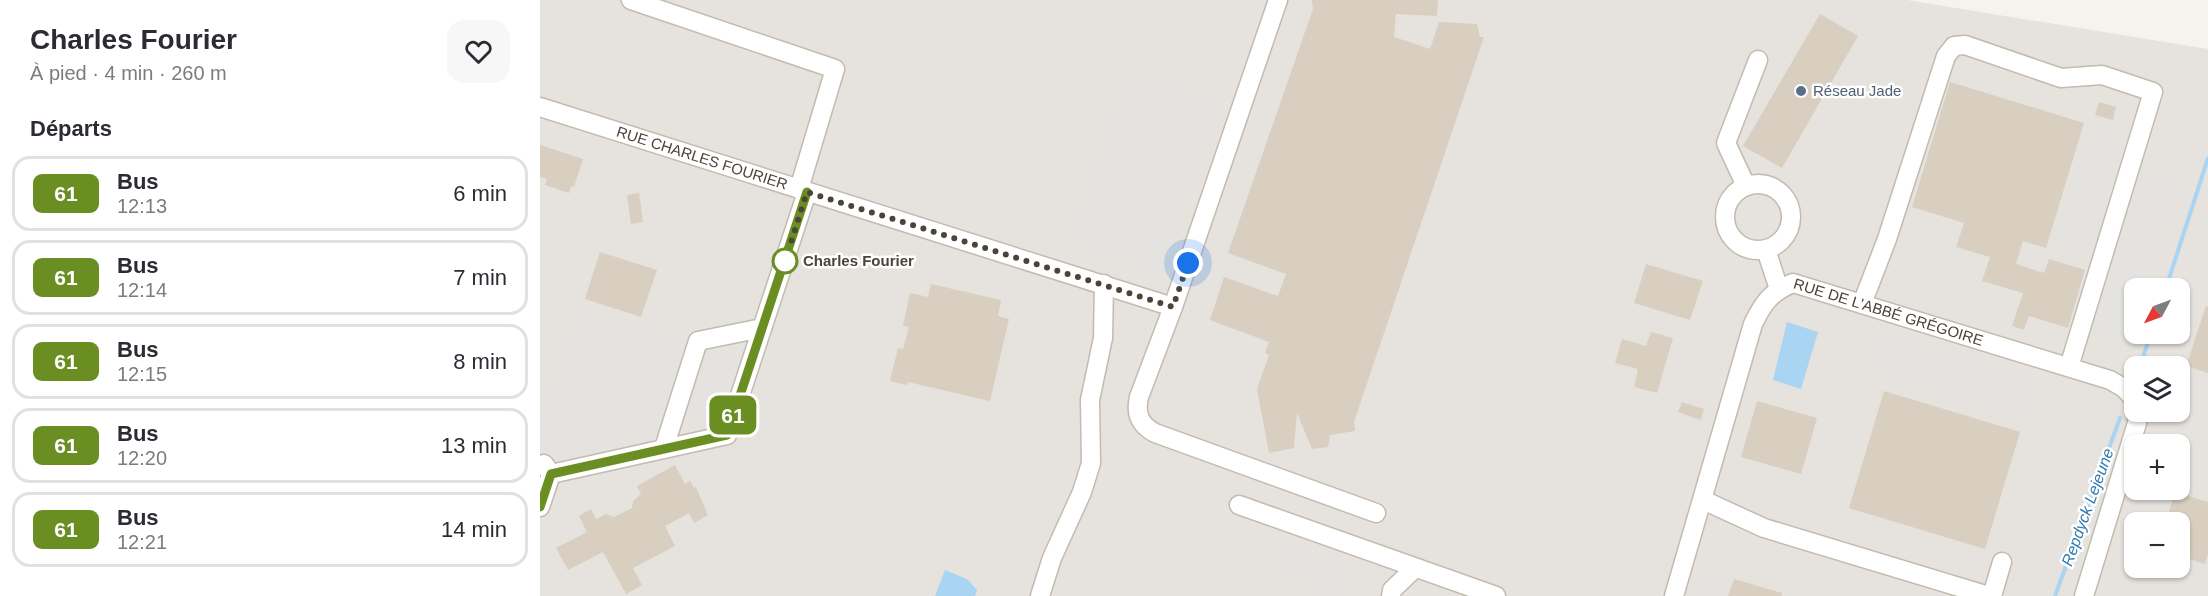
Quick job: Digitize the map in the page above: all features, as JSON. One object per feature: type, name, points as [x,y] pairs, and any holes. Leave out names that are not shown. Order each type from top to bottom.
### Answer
[{"type":"street","points":[[540,507],[547,469],[727,435],[803,190],[835,69],[631,0]]},
{"type":"street","points":[[1278,0],[1173,307],[1137,404],[1138,416],[1145,427],[1155,433],[1376,513]]},
{"type":"street","points":[[1862,304],[1887,239],[1946,56],[1954,46],[1965,45],[2061,78],[2102,75],[2153,92],[2069,367]]},
{"type":"street","points":[[1746,186],[1726,143],[1758,60]]},
{"type":"street","name":"RUE CHARLES FOURIER","points":[[540,107],[1173,307]]},
{"type":"street","points":[[1756,184],[1777,190],[1790,208],[1788,232],[1782,240],[1766,250],[1746,248],[1730,236],[1726,227],[1726,208],[1737,191],[1746,186],[1756,184]]},
{"type":"street","points":[[1766,250],[1779,289]]},
{"type":"street","name":"RUE DE L'ABBÉ GRÉGOIRE","points":[[1674,596],[1753,324],[1765,301],[1779,289],[1793,283],[2116,382],[2124,390]]},
{"type":"street","points":[[1040,596],[1052,558],[1082,492],[1091,463],[1090,400],[1103,338],[1104,284]]},
{"type":"street","points":[[664,448],[698,341],[762,328]]},
{"type":"street","points":[[2084,596],[2137,422]]},
{"type":"street","points":[[1703,500],[1764,528],[1991,596],[2002,562]]},
{"type":"street","points":[[1239,505],[1496,596]]},
{"type":"street","points":[[1391,596],[1392,590],[1415,568]]},
{"type":"shaded area","points":[[540,0],[1907,0],[2208,49],[2208,596],[540,596]]},
{"type":"shaded area","points":[[1125,69],[1222,102],[1164,274],[1067,241]]},
{"type":"shaded area","points":[[2091,126],[2138,141],[2131,166],[2184,183],[2153,278],[2124,278],[2124,343],[2080,329],[2101,261],[2054,246]]},
{"type":"shaded area","points":[[579,302],[660,330],[756,314],[724,412],[683,420],[679,433],[549,462],[540,459],[540,421]]},
{"type":"shaded area","points":[[1875,326],[2039,377],[2026,420],[1862,369]]},
{"type":"shaded area","points":[[1288,540],[1355,561],[1345,596],[1311,596],[1315,583],[1288,575],[1281,596],[1271,596]]},
{"type":"shaded area","points":[[1701,572],[1733,582],[1729,596],[1693,596]]},
{"type":"water","points":[[1787,322],[1818,332],[1801,389],[1773,380]]},
{"type":"water","points":[[945,570],[967,579],[977,590],[975,596],[935,596]]},
{"type":"building","points":[[1312,0],[1438,0],[1437,16],[1396,14],[1394,37],[1430,49],[1439,22],[1477,24],[1480,37],[1484,37],[1354,422],[1355,431],[1330,435],[1328,447],[1312,449],[1297,413],[1294,448],[1269,453],[1257,389],[1269,355],[1265,353],[1269,342],[1210,320],[1224,277],[1278,296],[1286,274],[1228,253],[1313,9]]},
{"type":"building","name":"Réseau Jade","points":[[1820,14],[1858,36],[1782,168],[1743,146]]},
{"type":"building","points":[[1950,82],[2084,123],[2046,248],[2023,241],[2016,264],[2044,273],[2049,259],[2085,270],[2068,328],[2029,316],[2024,330],[2012,326],[2023,293],[1982,281],[1990,257],[1956,247],[1964,223],[1912,207]]},
{"type":"building","points":[[2099,102],[2116,107],[2113,120],[2095,115]]},
{"type":"building","points":[[540,145],[583,159],[574,187],[571,186],[569,193],[545,185],[547,179],[540,177]]},
{"type":"building","points":[[639,193],[643,222],[631,224],[627,195]]},
{"type":"building","points":[[600,252],[657,270],[641,317],[585,299]]},
{"type":"building","points":[[1646,264],[1703,281],[1690,320],[1634,303]]},
{"type":"building","points":[[931,284],[1001,300],[998,316],[1009,319],[990,401],[908,382],[907,385],[890,381],[898,348],[903,349],[909,327],[903,326],[910,293],[928,297]]},
{"type":"building","points":[[2206,306],[2208,307],[2208,373],[2190,367],[2189,356]]},
{"type":"building","points":[[1651,332],[1673,338],[1657,393],[1634,387],[1638,369],[1615,363],[1622,339],[1646,346]]},
{"type":"building","points":[[1884,391],[2020,432],[1985,549],[1849,508]]},
{"type":"building","points":[[1757,401],[1817,418],[1801,474],[1741,457]]},
{"type":"building","points":[[1682,402],[1704,409],[1701,420],[1678,412]]},
{"type":"building","points":[[675,465],[685,484],[690,481],[694,488],[696,487],[708,515],[694,523],[689,513],[665,526],[675,546],[633,568],[642,585],[626,594],[603,552],[568,570],[556,548],[587,532],[579,516],[591,509],[596,519],[606,514],[614,517],[632,508],[633,501],[641,494],[637,486]]},
{"type":"building","points":[[2190,497],[2208,502],[2208,554],[2205,564],[2190,559],[2190,512],[2169,512],[2173,500],[2190,500]]},
{"type":"building","points":[[1734,579],[1782,593],[1782,596],[1728,596]]},
{"type":"waterway","name":"Repdyck Lejeune","points":[[2169,278],[2208,158]]},
{"type":"waterway","name":"Repdyck Lejeune","points":[[2143,356],[2147,344]]},
{"type":"waterway","name":"Repdyck Lejeune","points":[[2055,596],[2120,418]]},
{"type":"bus line","name":"61","points":[[540,507],[551,474],[727,435],[807,192]]},
{"type":"place","name":"Réseau Jade","points":[[1801,91]]},
{"type":"place","name":"Charles Fourier","points":[[785,261]]},
{"type":"route","points":[[785,261],[807,192],[1173,307],[1188,263]]}]
